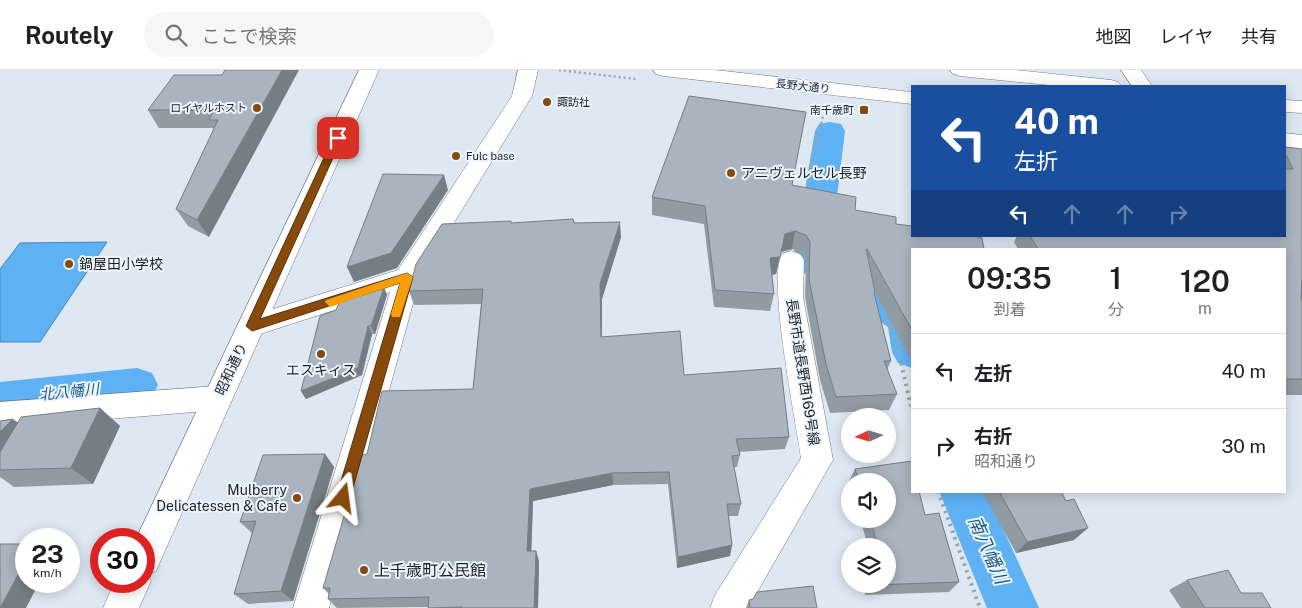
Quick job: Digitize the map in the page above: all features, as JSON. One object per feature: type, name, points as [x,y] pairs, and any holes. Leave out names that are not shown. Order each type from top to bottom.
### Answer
[{"type":"main road","name":"昭和通り","points":[[155,535],[369,70]]},
{"type":"main road","points":[[311,608],[407,277],[522,96],[528,70]]},
{"type":"main road","name":"長野大通り","points":[[663,70],[911,98]]},
{"type":"main road","points":[[960,70],[1101,85]]},
{"type":"main road","points":[[1131,70],[1141,85]]},
{"type":"main road","points":[[1286,106],[1302,108]]},
{"type":"main road","points":[[1286,140],[1302,142]]},
{"type":"main road","name":"長野市道長野西169号線","points":[[728,608],[817,460],[790,297],[790,260]]},
{"type":"main road","points":[[252,326],[407,277]]},
{"type":"main road","points":[[0,415],[218,398]]},
{"type":"main road","points":[[121,608],[128,593]]},
{"type":"path","points":[[805,195],[824,110]]},
{"type":"path","points":[[869,312],[893,327],[911,407]]},
{"type":"path","points":[[939,493],[980,608]]},
{"type":"water","points":[[107,242],[40,342],[0,342],[0,269],[20,243]]},
{"type":"building","points":[[225,70],[282,70],[197,220],[176,209],[218,120],[209,120],[214,110],[148,110],[174,75],[222,75]]},
{"type":"building","points":[[689,96],[806,112],[792,185],[856,197],[855,210],[896,217],[896,224],[911,226],[911,237],[978,237],[982,238],[984,248],[911,248],[911,328],[866,249],[874,293],[891,361],[884,361],[897,394],[836,397],[826,364],[809,279],[810,242],[806,235],[795,231],[785,234],[780,257],[770,258],[774,294],[715,290],[705,206],[652,197]]},
{"type":"building","points":[[1286,147],[1302,149],[1302,379],[1286,379],[1286,248],[1037,248],[1031,237],[1286,237],[1286,169],[1293,169],[1286,155]]},
{"type":"building","points":[[383,174],[444,175],[391,253],[347,267]]},
{"type":"building","points":[[573,219],[574,223],[620,222],[600,284],[601,337],[680,331],[684,375],[781,368],[789,437],[736,439],[740,455],[732,456],[741,504],[727,504],[732,545],[678,557],[669,472],[612,473],[530,489],[527,551],[536,551],[534,608],[428,608],[429,597],[328,599],[330,588],[323,588],[362,455],[367,454],[382,391],[473,389],[483,289],[409,291],[416,264],[442,224],[511,221],[511,223]]},
{"type":"building","points":[[384,287],[371,326],[368,326],[358,368],[301,391],[320,316],[336,310],[340,301]]},
{"type":"building","points":[[100,408],[71,468],[0,470],[0,452],[21,417]]},
{"type":"building","points":[[13,419],[0,432],[0,421]]},
{"type":"building","points":[[325,454],[281,591],[234,594],[256,521],[240,522],[263,455]]},
{"type":"building","points":[[911,461],[911,493],[920,493],[925,515],[939,513],[959,582],[896,584],[896,538],[876,538],[873,528],[896,528],[896,473],[856,473],[855,469]]},
{"type":"building","points":[[1000,493],[1062,493],[1066,501],[1074,499],[1088,528],[1027,542]]},
{"type":"building","points":[[0,544],[15,544],[15,580],[0,608]]},
{"type":"building","points":[[1228,570],[1241,593],[1262,593],[1271,608],[1205,608],[1187,580]]},
{"type":"building","points":[[813,586],[817,608],[750,608],[749,600],[753,599],[757,592]]},
{"type":"waterway","name":"南八幡川","points":[[830,131],[811,260],[907,319],[911,345]]},
{"type":"waterway","name":"北八幡川","points":[[0,400],[137,385]]},
{"type":"waterway","name":"南八幡川","points":[[963,493],[1013,608]]},
{"type":"slow traffic","points":[[330,302],[407,277],[396,314]]},
{"type":"place","name":"諏訪社","points":[[547,102]]},
{"type":"place","name":"ロイヤルホスト","points":[[257,108]]},
{"type":"place","name":"南千歳町","points":[[864,110]]},
{"type":"place","name":"Fulc base","points":[[456,156]]},
{"type":"place","name":"アニヴェルセル長野","points":[[731,173]]},
{"type":"place","name":"鍋屋田小学校","points":[[69,264]]},
{"type":"place","name":"エスキィス","points":[[321,354]]},
{"type":"place","name":"Mulberry Delicatessen & Cafe","points":[[297,498]]},
{"type":"place","name":"上千歳町公民館","points":[[364,570]]},
{"type":"route","points":[[338,138],[252,326],[318,307],[407,277],[343,498]]}]
